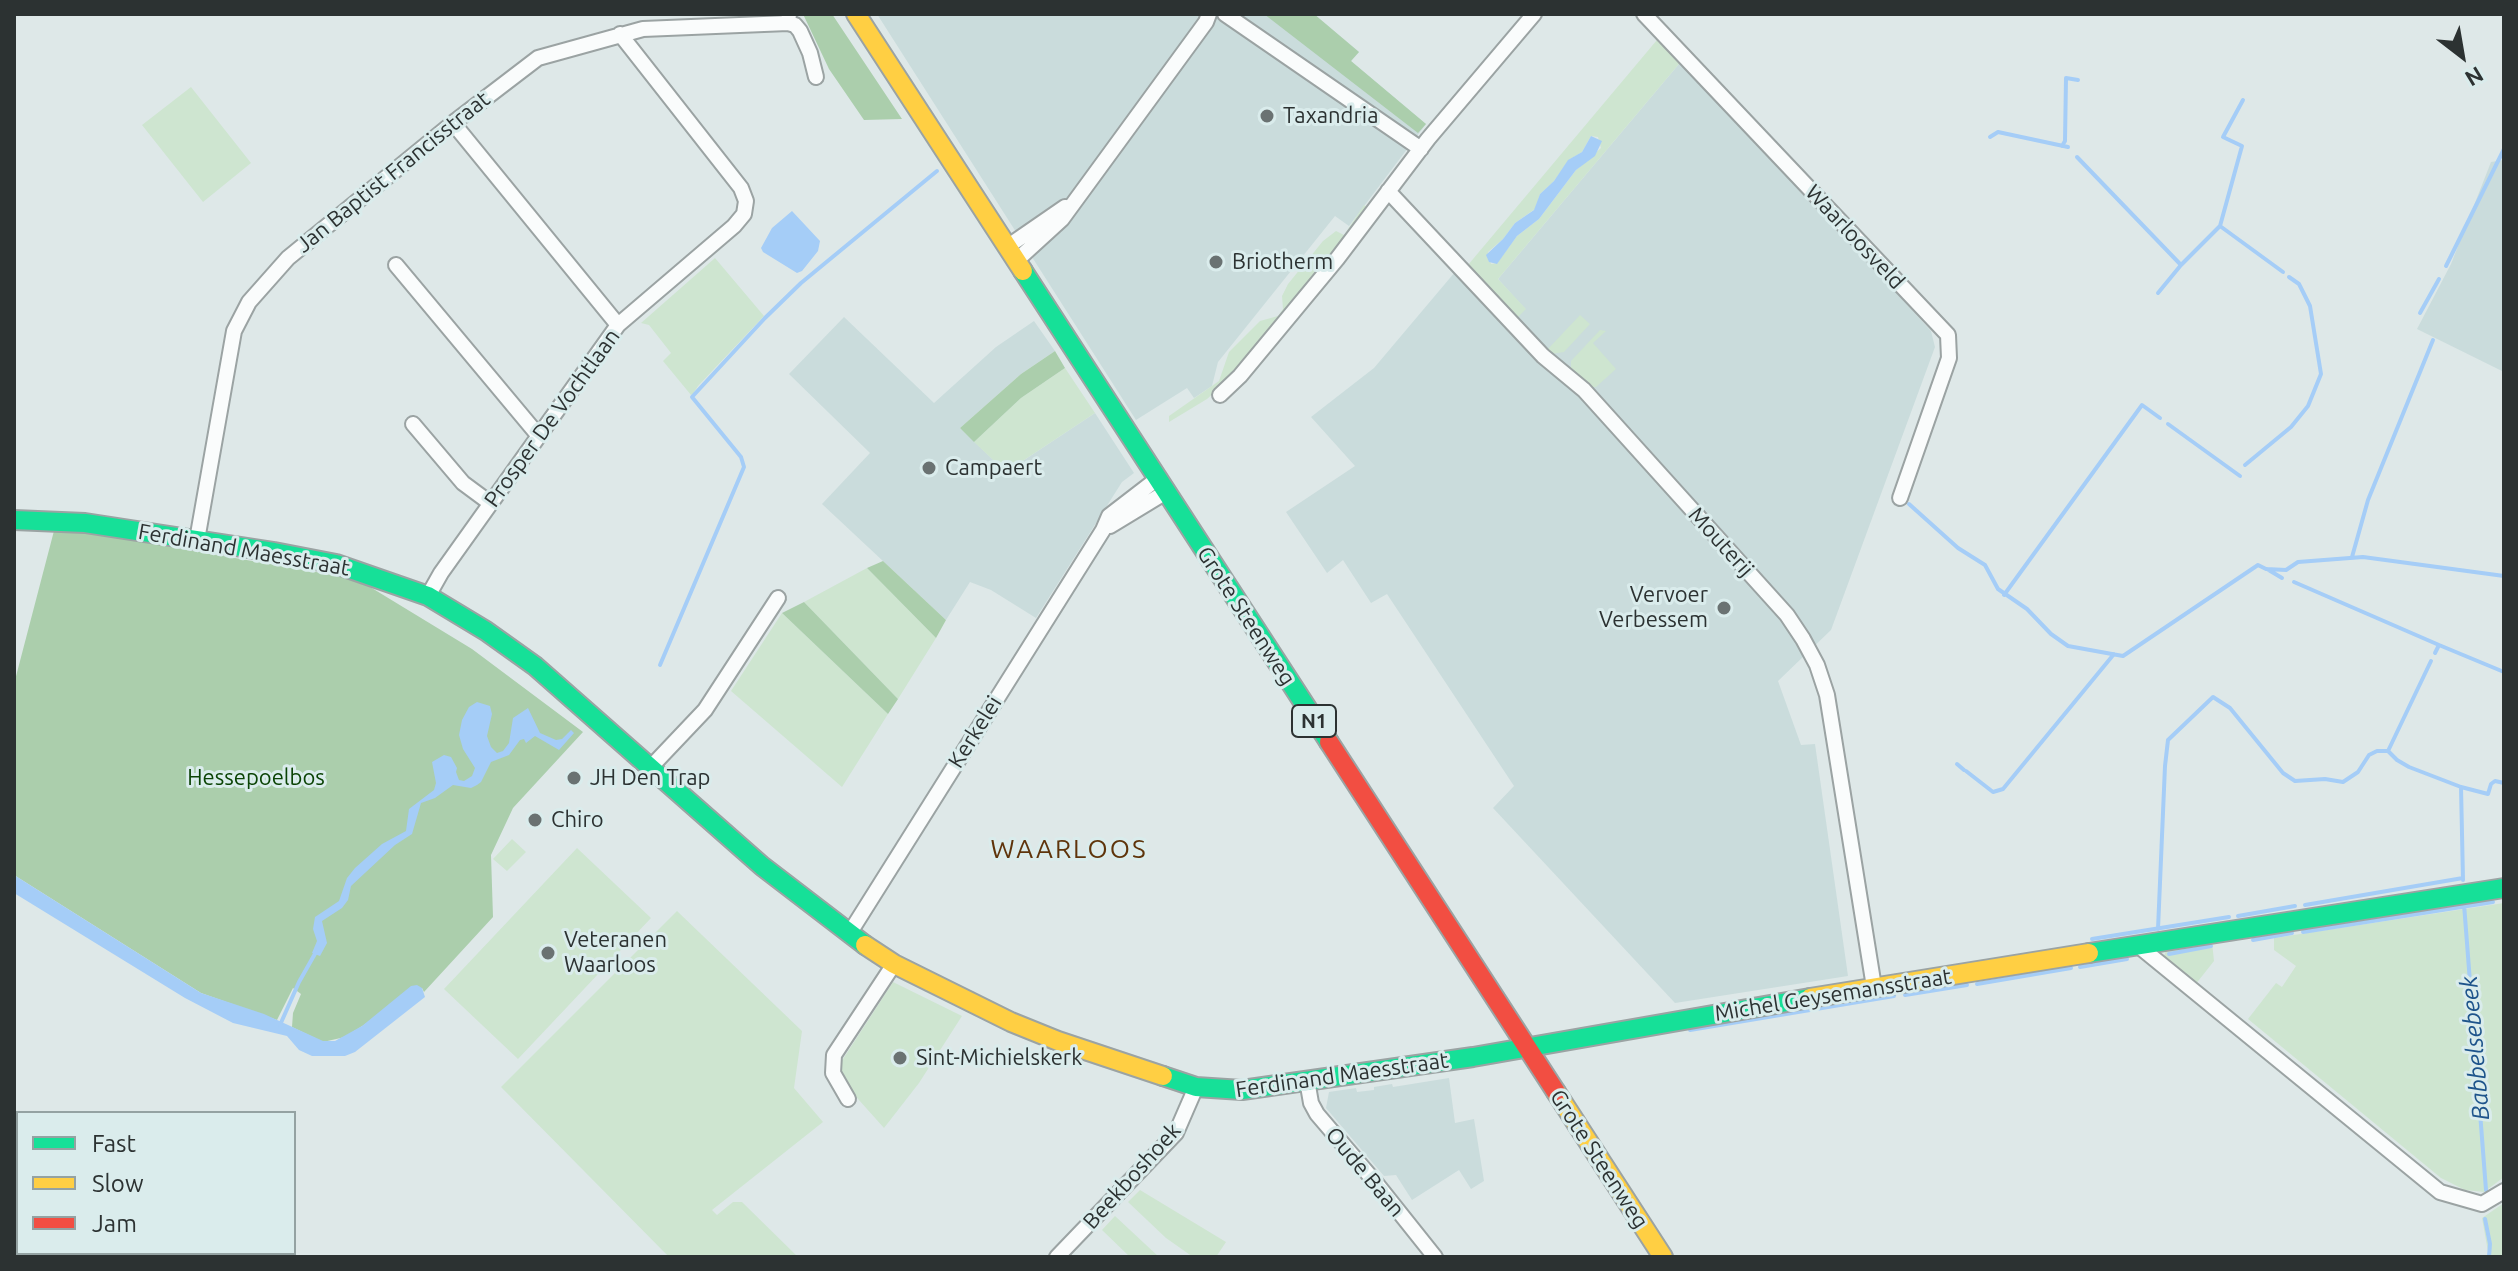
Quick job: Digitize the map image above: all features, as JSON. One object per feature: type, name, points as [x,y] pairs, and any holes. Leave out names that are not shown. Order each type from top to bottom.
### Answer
[{"type":"street","name":"Grote Steenweg","points":[[856,14],[1663,1257]]},
{"type":"street","points":[[1011,254],[1062,219],[1209,14]]},
{"type":"street","points":[[1225,14],[1421,149]]},
{"type":"street","points":[[1220,395],[1245,370],[1337,259],[1421,149],[1534,14]]},
{"type":"street","name":"Waarloosveld","points":[[1644,14],[1948,335],[1949,358],[1900,498]]},
{"type":"street","name":"Jan Baptist Francisstraat","points":[[197,540],[230,348],[241,315],[288,258],[530,62],[620,34],[659,26],[788,18],[800,31],[816,77]]},
{"type":"street","name":"Prosper De Vochtlaan","points":[[428,596],[490,503],[618,325],[744,214],[746,201],[741,188],[620,34]]},
{"type":"street","points":[[453,123],[618,325]]},
{"type":"street","name":"Mouterij","points":[[1388,191],[1543,356],[1584,390],[1787,615],[1803,639],[1817,665],[1827,695],[1874,987]]},
{"type":"street","points":[[396,265],[538,435]]},
{"type":"street","points":[[413,424],[463,483],[490,503]]},
{"type":"street","name":"Kerkelei","points":[[849,934],[1109,516],[1161,486]]},
{"type":"street","name":"Ferdinand Maesstraat","points":[[14,520],[85,523],[336,564],[428,596],[535,666],[762,866],[849,934],[894,964],[1011,1022],[1058,1041],[1196,1087],[1214,1090],[1242,1090],[1526,1047]]},
{"type":"street","points":[[650,768],[705,710],[778,598]]},
{"type":"street","name":"Michel Geysemansstraat","points":[[1526,1047],[1874,987],[2504,888]]},
{"type":"street","points":[[2140,947],[2440,1192],[2482,1204],[2504,1191]]},
{"type":"street","points":[[848,1099],[833,1073],[834,1055],[894,964]]},
{"type":"street","name":"Oude Baan","points":[[1307,1080],[1311,1103],[1324,1124],[1435,1257]]},
{"type":"street","name":"Beekboshoek","points":[[1057,1257],[1176,1133],[1196,1087]]},
{"type":"shaded area","points":[[877,14],[1314,14],[1359,52],[1351,61],[1426,124],[1349,226],[1335,216],[1218,362],[1212,386],[1194,398],[1187,388],[1136,420]]},
{"type":"shaded area","points":[[1684,58],[1931,331],[1935,347],[1831,630],[1778,681],[1801,745],[1815,744],[1848,976],[1675,1003],[1493,808],[1514,786],[1387,594],[1371,603],[1343,560],[1327,573],[1286,512],[1355,466],[1311,417],[1374,368],[1455,272],[1468,265],[1516,318],[1525,309],[1498,279]]},
{"type":"shaded area","points":[[2504,160],[2504,372],[2417,329],[2451,264],[2491,162]]},
{"type":"shaded area","points":[[844,317],[934,403],[996,347],[1034,321],[1055,351],[1021,374],[960,428],[1006,472],[1095,413],[1134,473],[1122,482],[1036,618],[991,590],[970,582],[946,620],[822,504],[870,453],[789,374]]},
{"type":"shaded area","points":[[1449,1078],[1455,1123],[1474,1119],[1484,1181],[1471,1189],[1459,1170],[1412,1200],[1396,1175],[1384,1176],[1326,1108],[1329,1092],[1356,1088],[1357,1092],[1392,1084],[1393,1087]]},
{"type":"green space","points":[[803,14],[832,14],[902,119],[864,120],[829,69]]},
{"type":"green space","points":[[1264,14],[1314,14],[1359,52],[1351,61],[1426,124],[1418,133]]},
{"type":"green space","points":[[1662,34],[1684,58],[1498,279],[1526,309],[1516,319],[1468,265]],"holes":[[[1591,136],[1598,137],[1601,148],[1576,170],[1539,219],[1517,236],[1497,263],[1491,264],[1488,252],[1515,223],[1535,209],[1540,194],[1569,160],[1582,152]]]},
{"type":"green space","points":[[191,87],[251,163],[203,202],[142,125]]},
{"type":"green space","points":[[1364,205],[1368,208],[1346,240],[1237,372],[1207,399],[1169,422],[1169,416],[1219,381],[1229,352],[1260,321],[1278,316],[1283,309],[1282,296],[1288,284],[1323,241],[1336,231],[1344,235]]},
{"type":"green space","points":[[715,258],[764,316],[691,395],[663,361],[671,353],[649,325],[641,323]]},
{"type":"green space","points":[[1580,315],[1590,324],[1564,352],[1551,354],[1547,350]]},
{"type":"green space","points":[[1600,330],[1606,331],[1593,343],[1616,369],[1596,387],[1589,387],[1571,371],[1571,361]]},
{"type":"green space","points":[[1055,351],[1065,368],[1021,398],[974,442],[960,428],[1021,374]]},
{"type":"green space","points":[[1065,368],[1095,413],[1006,472],[974,442],[1021,398]]},
{"type":"green space","name":"Hessepoelbos","points":[[55,527],[357,579],[472,649],[583,732],[513,808],[491,855],[493,917],[424,992],[422,988],[345,1037],[323,1042],[292,1027],[293,1013],[301,994],[293,988],[277,1020],[201,993],[14,875],[14,684]]},
{"type":"green space","points":[[883,561],[946,620],[936,638],[867,568]]},
{"type":"green space","points":[[867,568],[936,638],[898,699],[804,602]]},
{"type":"green space","points":[[804,602],[898,699],[888,714],[782,613]]},
{"type":"green space","points":[[782,613],[888,714],[842,787],[731,691]]},
{"type":"green space","points":[[512,839],[526,852],[507,871],[493,859]]},
{"type":"green space","name":"Veteranen Waarloos","points":[[577,848],[651,918],[518,1059],[444,989]]},
{"type":"green space","points":[[2504,903],[2504,1177],[2484,1192],[2465,1190],[2441,1178],[2248,1019],[2276,983],[2282,987],[2296,966],[2274,950],[2274,938]]},
{"type":"green space","points":[[677,911],[802,1031],[794,1088],[823,1122],[712,1210],[717,1215],[733,1202],[742,1202],[798,1257],[669,1257],[501,1087]]},
{"type":"green space","points":[[2212,942],[2214,961],[2195,985],[2167,964],[2164,956],[2166,950]]},
{"type":"green space","points":[[893,982],[962,1016],[919,1083],[884,1128],[850,1090],[840,1073],[841,1062]]},
{"type":"green space","points":[[1140,1190],[1226,1242],[1216,1257],[1193,1257],[1166,1238],[1128,1202]]},
{"type":"green space","points":[[2504,1203],[2504,1257],[2489,1257],[2482,1218]]},
{"type":"green space","points":[[1115,1216],[1159,1257],[1130,1257],[1102,1230]]},
{"type":"water","points":[[1591,136],[1602,141],[1595,156],[1576,170],[1539,219],[1517,236],[1497,264],[1489,262],[1486,255],[1515,223],[1534,210],[1540,194],[1554,181],[1568,160],[1582,152]]},
{"type":"water","points":[[792,211],[820,241],[818,251],[797,273],[761,248],[772,228]]},
{"type":"water","points":[[477,702],[490,706],[492,714],[487,736],[497,753],[509,743],[513,718],[528,708],[540,733],[556,740],[562,739],[571,730],[574,733],[559,750],[535,736],[526,743],[524,739],[520,740],[509,755],[491,762],[477,785],[471,788],[453,785],[435,798],[421,803],[412,834],[395,845],[351,886],[348,900],[342,908],[322,921],[327,943],[320,956],[312,953],[317,941],[313,929],[315,917],[339,901],[347,878],[355,868],[382,844],[406,831],[409,809],[434,790],[436,783],[432,762],[444,755],[451,757],[459,780],[464,781],[472,776],[475,768],[463,749],[459,735],[469,707]]},
{"type":"water","points":[[14,875],[201,993],[264,1014],[323,1041],[335,1041],[362,1026],[411,986],[422,988],[425,997],[355,1052],[345,1056],[312,1056],[299,1050],[287,1036],[233,1023],[185,998],[14,893]]},
{"type":"waterway","points":[[2062,146],[2065,141],[2066,78],[2078,80]]},
{"type":"waterway","points":[[2181,265],[2220,226],[2242,146],[2223,137],[2243,100]]},
{"type":"waterway","points":[[1990,137],[1998,132],[2068,147]]},
{"type":"waterway","points":[[2446,266],[2504,149]]},
{"type":"waterway","points":[[2077,157],[2181,265],[2158,293]]},
{"type":"waterway","points":[[660,665],[744,467],[741,457],[692,397],[801,283],[937,171]]},
{"type":"waterway","points":[[2220,226],[2283,272]]},
{"type":"waterway","points":[[2245,465],[2291,427],[2308,406],[2321,374],[2310,306],[2299,284],[2289,277]]},
{"type":"waterway","points":[[2420,313],[2439,279]]},
{"type":"waterway","points":[[2352,557],[2368,500],[2433,340]]},
{"type":"waterway","points":[[2004,595],[2142,405],[2160,418]]},
{"type":"waterway","points":[[2168,424],[2240,476]]},
{"type":"waterway","points":[[1909,504],[1958,548],[1985,565],[1998,589],[2027,609],[2051,634],[2068,646],[2123,656],[2258,565],[2266,569],[2286,570],[2298,562],[2363,557],[2504,576]]},
{"type":"waterway","points":[[2267,569],[2282,578]]},
{"type":"waterway","points":[[2294,582],[2439,645]]},
{"type":"waterway","points":[[2435,653],[2439,645],[2504,672]]},
{"type":"waterway","points":[[1966,771],[1993,792],[2003,789],[2114,654]]},
{"type":"waterway","points":[[2431,661],[2388,751],[2409,767],[2461,787]]},
{"type":"waterway","points":[[2158,929],[2168,740],[2213,697],[2230,708],[2283,773],[2295,781],[2325,779],[2343,782],[2358,772],[2369,755],[2388,751]]},
{"type":"waterway","points":[[1957,764],[1964,770]]},
{"type":"waterway","points":[[2463,880],[2461,787],[2488,794],[2495,781],[2504,783]]},
{"type":"waterway","points":[[2305,905],[2463,878]]},
{"type":"waterway","points":[[2303,932],[2493,902]]},
{"type":"waterway","name":"Babbelsebeek","points":[[2464,904],[2486,1190]]},
{"type":"waterway","points":[[2238,916],[2295,906]]},
{"type":"waterway","points":[[2092,939],[2229,917]]},
{"type":"waterway","points":[[2253,940],[2292,933]]},
{"type":"waterway","points":[[2169,954],[2211,946]]},
{"type":"waterway","points":[[280,1025],[316,952]]},
{"type":"waterway","points":[[2080,967],[2127,959]]},
{"type":"waterway","points":[[1977,984],[2071,968]]},
{"type":"waterway","points":[[1905,995],[1967,985]]},
{"type":"waterway","points":[[1690,1030],[1894,996]]},
{"type":"waterway","name":"Babbelsebeek","points":[[2485,1219],[2489,1257]]},
{"type":"traffic: fast","points":[[1023,271],[1329,742]]},
{"type":"traffic: fast","points":[[14,520],[85,523],[274,552],[336,564],[428,596],[486,631],[535,666],[762,866],[865,945]]},
{"type":"traffic: fast","points":[[2089,953],[2504,888]]},
{"type":"traffic: fast","points":[[1163,1076],[1196,1087],[1242,1090],[1473,1057],[1810,998]]},
{"type":"traffic: slow","points":[[856,14],[1023,271]]},
{"type":"traffic: slow","points":[[865,945],[894,964],[1011,1022],[1163,1076]]},
{"type":"traffic: slow","points":[[1810,998],[2089,953]]},
{"type":"traffic: slow","points":[[1556,1092],[1663,1257]]},
{"type":"traffic: jam","points":[[1329,742],[1556,1092]]},
{"type":"place","name":"Taxandria","points":[[1267,116]]},
{"type":"place","name":"Briotherm","points":[[1216,262]]},
{"type":"place","name":"Campaert","points":[[929,468]]},
{"type":"place","name":"Vervoer Verbessem","points":[[1724,608]]},
{"type":"place","name":"JH Den Trap","points":[[574,778]]},
{"type":"place","name":"Chiro","points":[[535,820]]},
{"type":"place","name":"Veteranen Waarloos","points":[[548,953]]},
{"type":"place","name":"Sint-Michielskerk","points":[[900,1058]]},
{"type":"district","name":"WAARLOOS","points":[[1069,849]]}]
